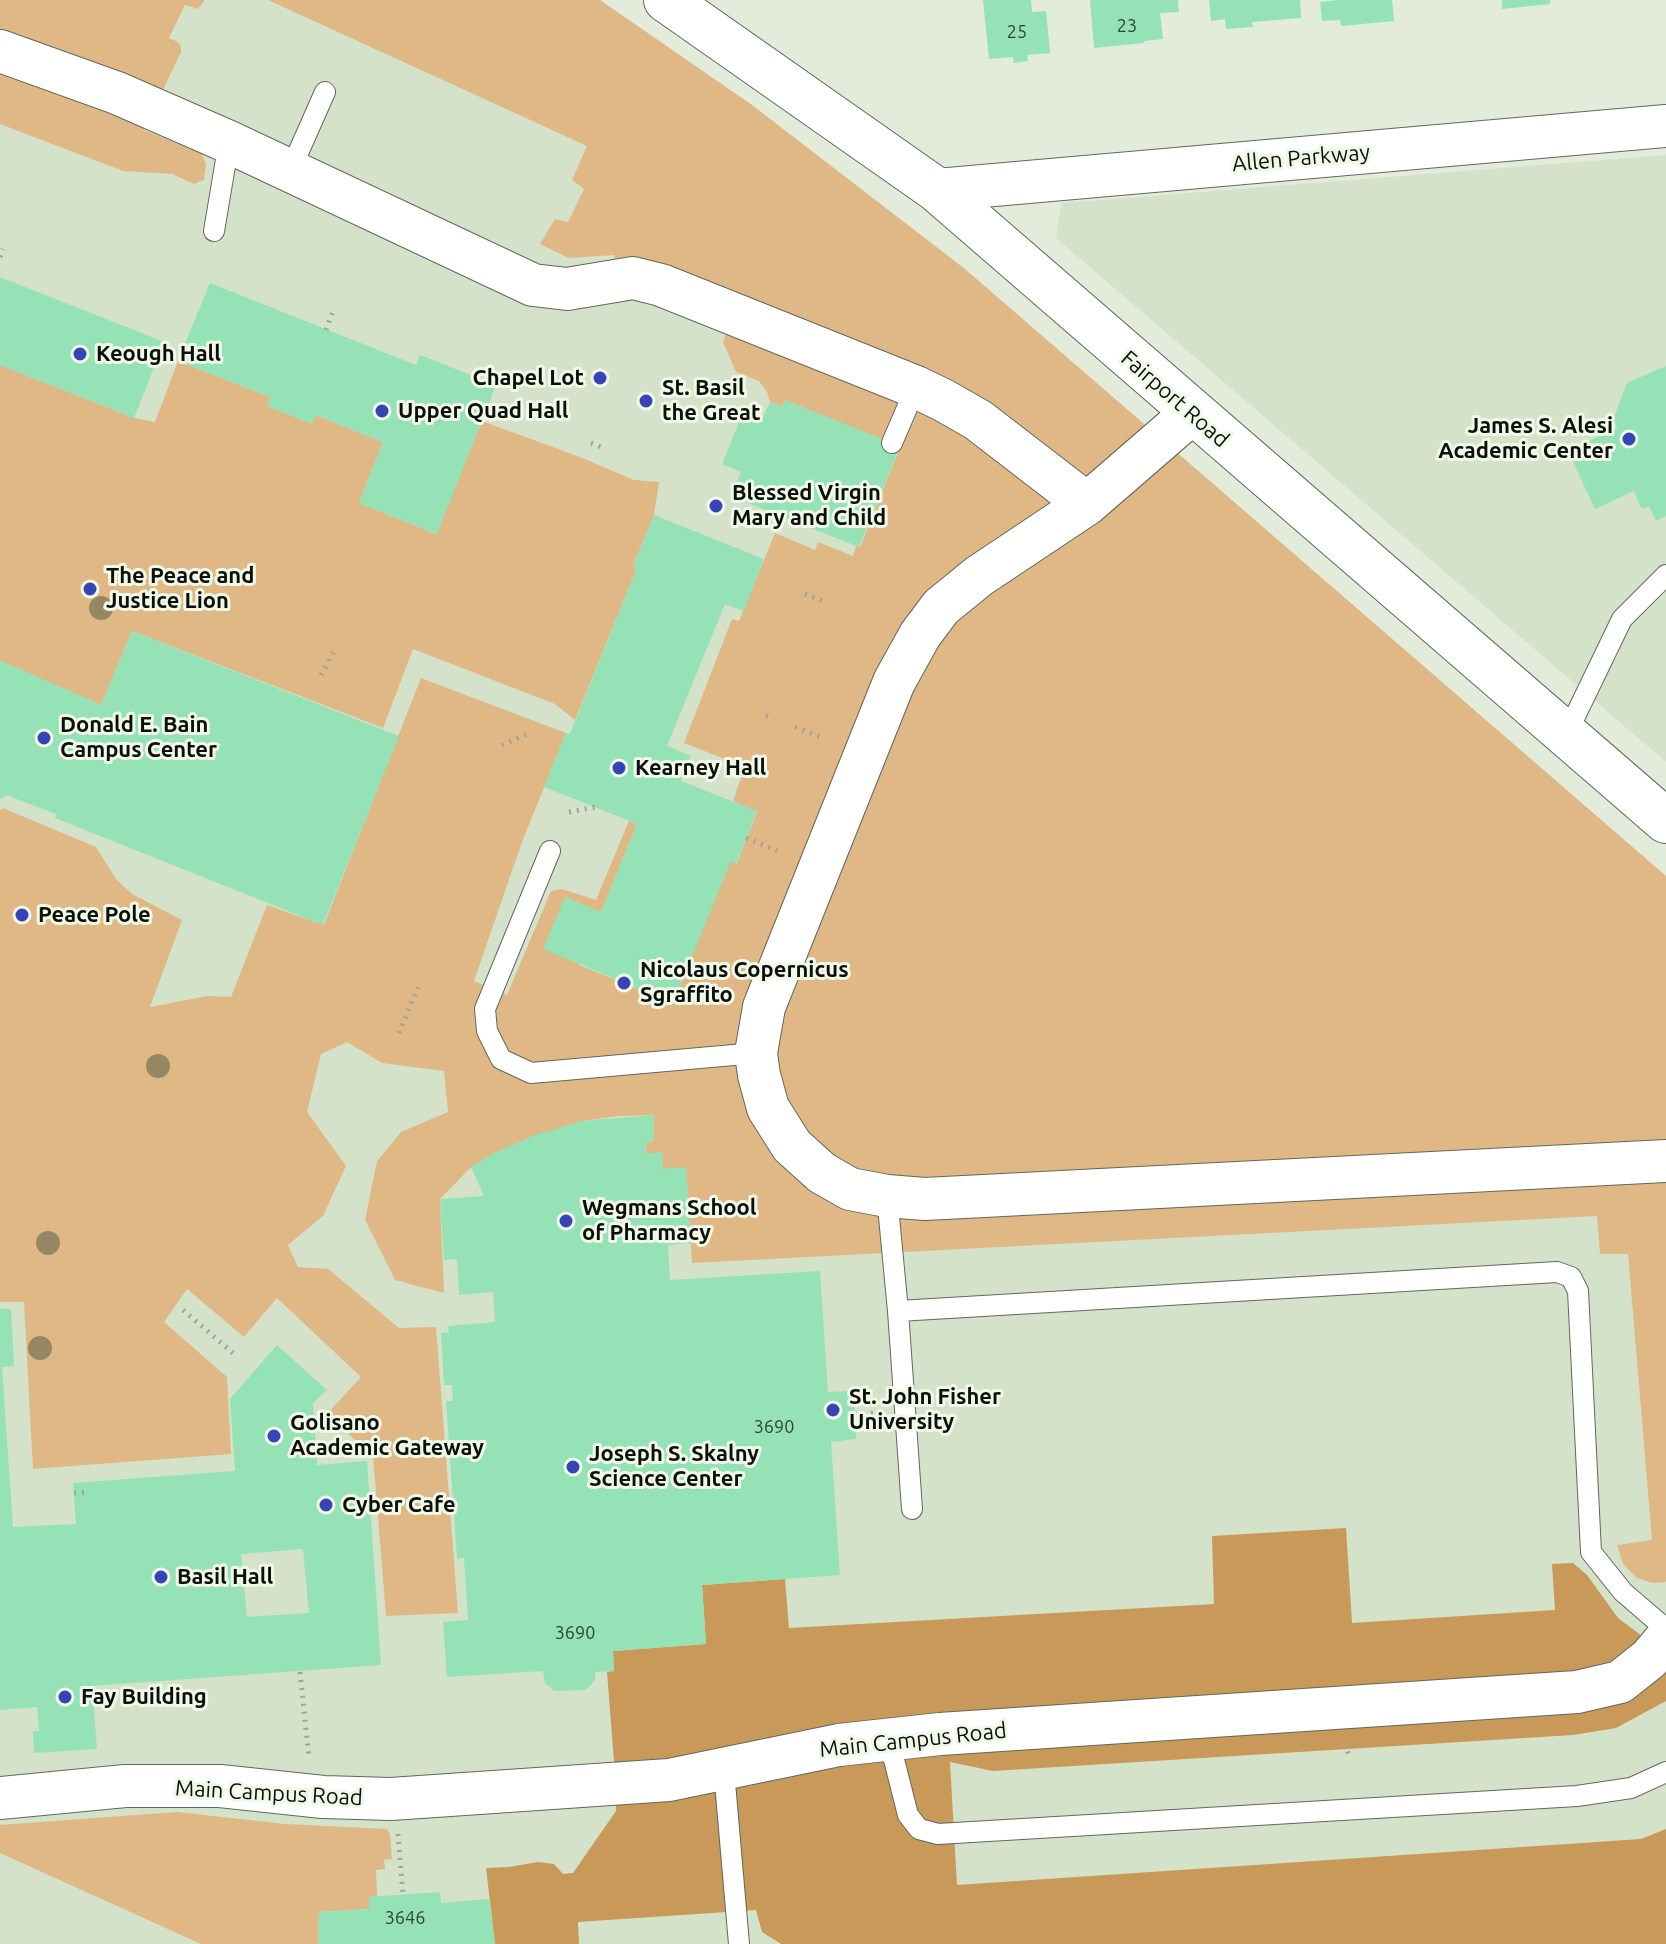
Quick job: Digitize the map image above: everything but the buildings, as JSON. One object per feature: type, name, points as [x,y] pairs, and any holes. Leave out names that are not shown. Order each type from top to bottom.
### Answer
[{"type":"main road","name":"Fairport Road","points":[[666,0],[937,190],[1666,821]]},
{"type":"street","points":[[0,51],[117,93],[229,142],[533,285],[567,289],[633,278],[661,285],[916,387],[978,420],[1087,504]]},
{"type":"street","name":"Allen Parkway","points":[[937,190],[1666,126]]},
{"type":"street","points":[[1192,413],[1087,504],[979,576],[941,607],[920,635],[894,682],[758,1028],[756,1053],[768,1108],[792,1146],[822,1173],[850,1189],[925,1199],[1666,1161]]},
{"type":"street","name":"Main Campus Road","points":[[0,1798],[125,1786],[220,1786],[323,1797],[391,1799],[669,1780],[839,1745],[940,1734],[1577,1692],[1620,1682],[1649,1659],[1666,1639]]},
{"type":"lane","points":[[290,171],[325,92]]},
{"type":"lane","points":[[214,231],[229,142]]},
{"type":"lane","points":[[892,443],[916,387]]},
{"type":"lane","points":[[1566,735],[1622,619],[1666,575]]},
{"type":"lane","points":[[550,851],[485,1009],[487,1031],[501,1059],[531,1073],[756,1053]]},
{"type":"lane","points":[[887,1196],[912,1509]]},
{"type":"lane","points":[[898,1311],[1557,1272],[1571,1277],[1578,1291],[1591,1552],[1623,1592],[1666,1629]]},
{"type":"lane","points":[[889,1740],[908,1815],[919,1829],[938,1834],[1577,1796],[1631,1788],[1666,1772]]},
{"type":"lane","points":[[724,1771],[739,1944]]},
{"type":"path","points":[[0,257],[3,249]]},
{"type":"path","points":[[326,330],[333,311]]},
{"type":"path","points":[[591,443],[606,449]]},
{"type":"path","points":[[766,525],[779,531]]},
{"type":"path","points":[[805,594],[825,602]]},
{"type":"path","points":[[321,675],[335,649]]},
{"type":"path","points":[[766,716],[774,719]]},
{"type":"path","points":[[795,727],[821,737]]},
{"type":"path","points":[[502,745],[527,734]]},
{"type":"path","points":[[569,812],[595,807]]},
{"type":"path","points":[[746,838],[788,855]]},
{"type":"path","points":[[399,1033],[418,987]]},
{"type":"path","points":[[183,1310],[233,1353]]},
{"type":"path","points":[[855,1414],[882,1412]]},
{"type":"path","points":[[74,1493],[90,1492]]},
{"type":"path","points":[[300,1672],[306,1732]]},
{"type":"path","points":[[398,1834],[403,1895]]},
{"type":"shaded area","name":"St. John Fisher University","points":[[0,0],[600,0],[752,105],[965,269],[1666,876],[1666,1944],[0,1944]]},
{"type":"shaded area","points":[[0,0],[205,0],[198,9],[185,5],[169,38],[178,42],[181,52],[144,130],[202,154],[206,164],[204,180],[194,184],[172,174],[123,171],[0,124]]},
{"type":"shaded area","points":[[268,0],[600,0],[752,105],[965,269],[1666,876],[1666,1582],[1652,1583],[1637,1578],[1623,1564],[1617,1545],[1652,1540],[1628,1254],[1600,1254],[1597,1216],[692,1263],[686,1168],[663,1169],[662,1152],[647,1154],[646,1142],[653,1141],[654,1115],[620,1116],[582,1121],[471,1167],[440,1199],[444,1293],[395,1280],[365,1220],[377,1161],[401,1132],[448,1112],[444,1071],[382,1063],[347,1042],[321,1054],[307,1112],[346,1166],[323,1216],[288,1245],[298,1267],[328,1269],[399,1328],[436,1327],[458,1613],[386,1616],[373,1455],[326,1415],[361,1377],[277,1298],[244,1337],[187,1289],[164,1322],[227,1377],[231,1454],[33,1469],[24,1302],[0,1302],[0,810],[3,808],[96,847],[116,879],[132,894],[182,920],[150,1007],[208,996],[231,997],[267,905],[324,925],[421,678],[566,733],[522,842],[474,981],[507,995],[551,891],[562,889],[596,900],[629,821],[637,824],[601,912],[565,898],[579,965],[673,1003],[730,861],[737,863],[757,812],[733,801],[745,767],[684,743],[732,619],[739,621],[775,533],[815,550],[818,542],[853,556],[856,546],[860,547],[900,447],[785,400],[782,407],[770,402],[759,381],[736,372],[723,342],[740,300],[615,262],[614,255],[569,258],[540,244],[555,219],[568,222],[584,189],[572,180],[587,146]]},
{"type":"shaded area","points":[[1666,155],[1666,762],[1056,238],[1061,203]]},
{"type":"shaded area","points":[[178,361],[270,397],[267,406],[312,424],[316,415],[383,442],[359,503],[436,534],[482,421],[634,480],[659,482],[654,515],[633,566],[637,568],[575,720],[555,704],[413,649],[383,728],[132,631],[101,705],[0,661],[0,365],[134,418],[155,422]]},
{"type":"shaded area","points":[[1346,1528],[1352,1623],[1555,1610],[1552,1564],[1573,1563],[1587,1575],[1618,1618],[1666,1654],[1666,1701],[1616,1728],[1573,1735],[993,1771],[950,1762],[957,1885],[1641,1839],[1666,1829],[1666,1944],[781,1944],[762,1932],[756,1910],[578,1922],[579,1944],[495,1944],[486,1868],[538,1862],[554,1864],[563,1874],[573,1873],[616,1811],[607,1672],[614,1671],[613,1651],[706,1644],[702,1585],[785,1579],[789,1628],[1214,1604],[1212,1536]]},
{"type":"shaded area","points":[[177,1812],[285,1824],[387,1829],[392,1859],[384,1860],[385,1869],[376,1870],[377,1896],[369,1897],[369,1909],[319,1912],[318,1944],[201,1944],[0,1853],[0,1825]]},
{"type":"place","name":"Keough Hall","points":[[80,354]]},
{"type":"place","name":"Chapel Lot","points":[[600,378]]},
{"type":"place","name":"St. Basil the Great","points":[[646,401]]},
{"type":"place","name":"Upper Quad Hall","points":[[382,411]]},
{"type":"place","name":"James S. Alesi Academic Center","points":[[1629,439]]},
{"type":"place","name":"Blessed Virgin Mary and Child","points":[[716,506]]},
{"type":"place","name":"The Peace and Justice Lion","points":[[90,589]]},
{"type":"place","name":"Donald E. Bain Campus Center","points":[[44,738]]},
{"type":"place","name":"Kearney Hall","points":[[619,768]]},
{"type":"place","name":"Peace Pole","points":[[22,915]]},
{"type":"place","name":"Nicolaus Copernicus Sgraffito","points":[[624,983]]},
{"type":"place","name":"Wegmans School of Pharmacy","points":[[566,1221]]},
{"type":"place","name":"St. John Fisher University","points":[[833,1410]]},
{"type":"place","name":"Golisano Academic Gateway","points":[[274,1436]]},
{"type":"place","name":"Joseph S. Skalny Science Center","points":[[573,1467]]},
{"type":"place","name":"Cyber Cafe","points":[[326,1505]]},
{"type":"place","name":"Basil Hall","points":[[161,1577]]},
{"type":"place","name":"Fay Building","points":[[65,1697]]}]
